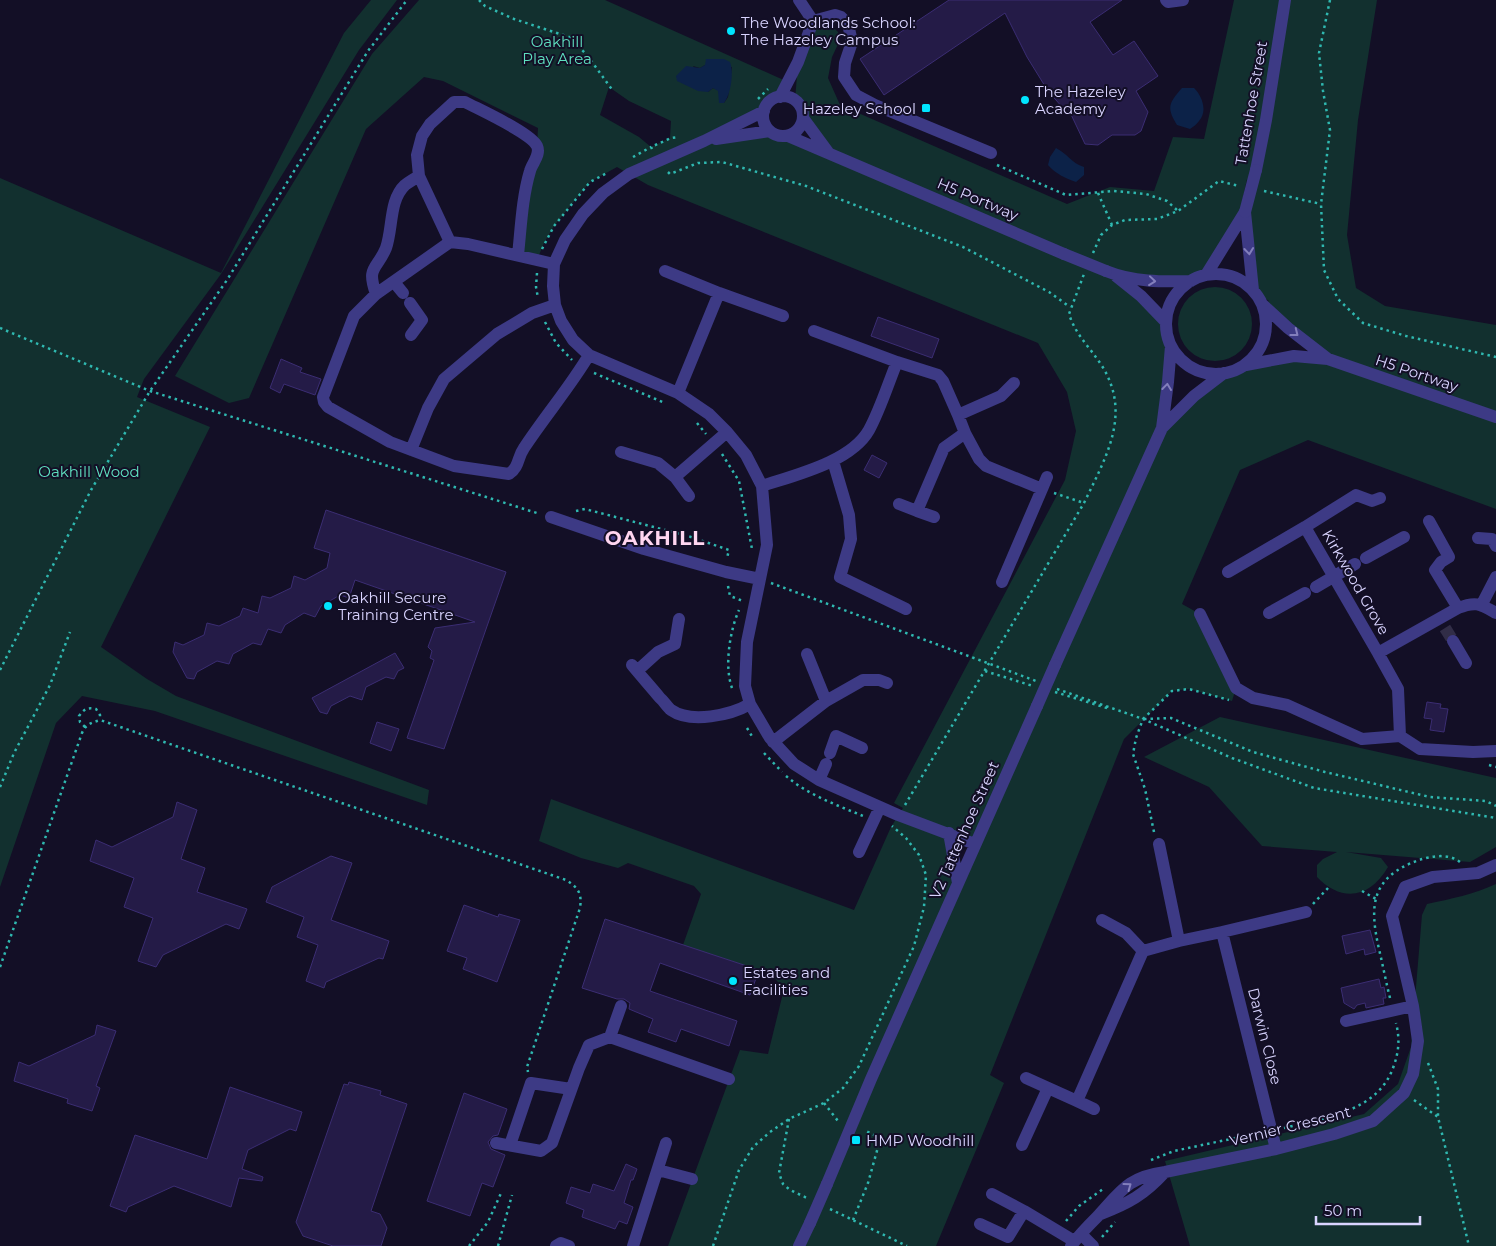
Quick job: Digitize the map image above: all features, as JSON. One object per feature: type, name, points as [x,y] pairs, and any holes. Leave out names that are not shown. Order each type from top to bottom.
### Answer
[{"type":"street","points":[[799,0],[813,21]]},
{"type":"street","points":[[1166,0],[1168,2],[1183,0]]},
{"type":"street","name":"Tattenhoe Street","points":[[1206,275],[1245,212],[1266,120],[1285,0]]},
{"type":"street","points":[[813,21],[835,15],[841,17],[848,24],[852,42],[844,63],[844,77],[856,95],[875,105],[991,153]]},
{"type":"street","points":[[780,97],[798,62],[813,21]]},
{"type":"street","points":[[795,101],[798,62]]},
{"type":"street","points":[[828,152],[803,118],[801,108],[795,101],[780,97],[770,102],[764,111],[704,141],[629,174],[603,193],[578,221],[565,240],[554,264],[553,286],[555,305],[561,321],[573,340],[589,355],[678,393],[709,414],[746,455],[762,486],[767,545],[765,581],[747,642],[745,686],[750,704],[773,742],[794,764],[819,780],[880,807],[900,809],[975,844]]},
{"type":"street","points":[[450,242],[418,176],[417,155],[422,136],[430,124],[454,102],[465,102],[528,136],[537,146],[538,153],[530,168],[523,195],[518,255]]},
{"type":"street","points":[[764,111],[764,121],[770,131],[775,134],[788,136],[798,129],[803,118]]},
{"type":"street","points":[[704,141],[770,131]]},
{"type":"street","name":"H5 Portway","points":[[788,136],[1110,273],[1153,282],[1191,281]]},
{"type":"street","points":[[376,294],[372,282],[372,270],[386,248],[396,199],[404,186],[418,176]]},
{"type":"street","name":"Tattenhoe Street","points":[[1245,212],[1254,290]]},
{"type":"street","points":[[554,264],[468,244],[450,242],[376,294],[354,316],[323,397],[324,402],[328,407],[390,442],[454,466],[509,474],[516,469],[522,450],[589,355]]},
{"type":"street","points":[[665,271],[783,316]]},
{"type":"street","name":"H5 Portway","points":[[1110,273],[1141,296],[1166,322]]},
{"type":"street","points":[[1219,274],[1232,276],[1254,290],[1263,305],[1266,321],[1264,338],[1257,353],[1246,365],[1224,374],[1208,373],[1193,368],[1180,358],[1171,346],[1166,322],[1170,306],[1178,292],[1191,281],[1206,275],[1219,274]]},
{"type":"street","points":[[394,282],[422,320],[411,335]]},
{"type":"street","points":[[678,393],[719,293]]},
{"type":"street","points":[[411,450],[428,408],[444,378],[497,334],[532,312],[555,305]]},
{"type":"street","name":"H5 Portway","points":[[1263,305],[1288,328],[1328,359]]},
{"type":"street","points":[[814,331],[938,375],[943,381],[965,433],[979,460],[986,466],[1044,483],[1002,582]]},
{"type":"street","name":"V2 Tattenhoe Street","points":[[799,1246],[975,844],[1162,428],[1171,346]]},
{"type":"street","name":"H5 Portway","points":[[1246,365],[1294,356],[1328,359],[1496,417]]},
{"type":"street","points":[[762,486],[832,461],[849,452],[869,431],[897,362]]},
{"type":"street","name":"V2 Tattenhoe Street","points":[[1162,428],[1194,396],[1224,374]]},
{"type":"street","points":[[958,415],[1001,396],[1014,383]]},
{"type":"street","points":[[675,477],[727,432]]},
{"type":"street","points":[[917,511],[944,448],[965,433]]},
{"type":"street","points":[[621,452],[658,463],[675,477],[689,496]]},
{"type":"street","points":[[832,461],[848,515],[851,539],[840,577],[906,609]]},
{"type":"street","points":[[1228,572],[1356,495],[1372,501],[1380,498]]},
{"type":"street","points":[[899,504],[934,517]]},
{"type":"street","points":[[551,517],[644,548],[726,572],[765,581]]},
{"type":"street","points":[[1428,521],[1449,557],[1441,562],[1435,570],[1458,608]]},
{"type":"street","name":"Kirkwood Grove","points":[[1305,527],[1398,689],[1400,736]]},
{"type":"street","points":[[1269,613],[1404,537]]},
{"type":"street","points":[[1478,538],[1492,539],[1496,546]]},
{"type":"street","points":[[1496,577],[1482,604],[1496,613]]},
{"type":"street","name":"Kirkwood Grove","points":[[1378,653],[1442,624],[1458,608],[1470,603],[1482,604]]},
{"type":"street","points":[[1200,614],[1236,688],[1252,698],[1287,705],[1362,739],[1400,736],[1420,749],[1496,751]]},
{"type":"street","points":[[679,619],[675,644],[658,652],[635,668],[671,710],[687,716],[708,716],[728,713],[740,710],[750,704]]},
{"type":"street","points":[[1453,641],[1466,663]]},
{"type":"street","points":[[807,654],[826,701]]},
{"type":"street","points":[[773,742],[826,701],[863,680],[880,680],[887,683]]},
{"type":"street","points":[[819,780],[836,736],[862,748]]},
{"type":"street","points":[[859,852],[880,807]]},
{"type":"street","points":[[949,833],[958,884]]},
{"type":"street","points":[[1159,844],[1179,941]]},
{"type":"street","name":"Vernier Crescent","points":[[1075,1240],[1127,1184],[1147,1174],[1276,1149],[1334,1134],[1373,1121],[1404,1093],[1413,1074],[1418,1041],[1413,1006],[1392,916],[1405,887],[1433,876],[1478,873],[1496,865]]},
{"type":"street","points":[[1077,1101],[1144,951],[1179,941],[1306,912]]},
{"type":"street","points":[[1102,920],[1126,933],[1144,951]]},
{"type":"street","name":"Darwin Close","points":[[1222,932],[1276,1149]]},
{"type":"street","points":[[610,1037],[621,1006]]},
{"type":"street","points":[[1346,1020],[1413,1006]]},
{"type":"street","points":[[496,1143],[541,1151],[552,1143],[589,1045],[610,1037],[729,1079]]},
{"type":"street","points":[[1026,1078],[1094,1109]]},
{"type":"street","points":[[510,1146],[531,1083],[571,1090]]},
{"type":"street","points":[[1022,1145],[1048,1088]]},
{"type":"street","points":[[632,1246],[666,1143]]},
{"type":"street","points":[[658,1170],[692,1179]]},
{"type":"street","points":[[992,1194],[1075,1240],[1096,1243]]},
{"type":"street","points":[[980,1224],[1008,1237],[1024,1211]]},
{"type":"street","points":[[556,1246],[561,1243],[569,1246]]},
{"type":"path","points":[[0,670],[91,490],[150,391],[227,280],[368,51],[407,0]]},
{"type":"path","points":[[478,0],[485,6],[514,19],[569,37],[587,55],[613,91]]},
{"type":"path","points":[[1330,0],[1318,53],[1330,130],[1321,204],[1324,270],[1338,299],[1363,323],[1406,336],[1496,357]]},
{"type":"path","points":[[752,104],[774,84]]},
{"type":"path","points":[[625,162],[671,138],[684,136]]},
{"type":"path","points":[[651,147],[660,165],[670,174],[698,163],[722,162],[806,186],[963,247],[1049,292],[1070,307]]},
{"type":"path","points":[[610,171],[590,182],[554,226],[544,243],[537,260],[536,288],[541,310],[547,329],[569,358],[604,378],[671,406]]},
{"type":"path","points":[[1094,253],[1101,235],[1112,225],[1125,220],[1157,219],[1178,211],[1219,181],[1247,187]]},
{"type":"path","points":[[1256,190],[1321,204]]},
{"type":"path","points":[[1098,193],[1112,225]]},
{"type":"path","points":[[713,1246],[738,1170],[753,1147],[770,1132],[789,1120],[824,1103],[843,1088],[859,1066],[914,946],[924,907],[926,875],[919,855],[906,838],[891,828],[900,809],[985,671],[1084,503],[1106,457],[1115,426],[1116,402],[1110,380],[1099,362],[1079,337],[1069,314],[1070,307],[1086,271]]},
{"type":"path","points":[[0,328],[150,391],[551,517],[585,509],[688,536],[728,550],[726,572],[730,596],[744,602]]},
{"type":"path","points":[[691,418],[728,461],[739,481],[744,500],[751,547],[755,556]]},
{"type":"path","points":[[1044,483],[1084,503]]},
{"type":"path","points":[[765,581],[768,591]]},
{"type":"path","points":[[765,581],[1043,684]]},
{"type":"path","points":[[0,787],[14,753],[50,685],[70,632]]},
{"type":"path","points":[[985,671],[1041,688]]},
{"type":"path","points":[[1052,687],[1143,719],[1232,758],[1314,788],[1496,818]]},
{"type":"path","points":[[1159,844],[1154,834],[1134,754],[1136,738],[1143,719],[1172,691],[1189,689],[1232,700]]},
{"type":"path","points":[[1050,691],[1143,719],[1171,718],[1252,752],[1325,772],[1430,797],[1486,801],[1496,806]]},
{"type":"path","points":[[85,727],[80,722],[79,716],[83,710],[89,708],[96,709],[100,715],[100,720]]},
{"type":"path","points":[[0,967],[85,727],[100,720],[566,880],[576,886],[582,897],[580,908],[526,1067],[531,1083]]},
{"type":"path","points":[[1487,765],[1496,767]]},
{"type":"path","points":[[1148,1161],[1174,1151],[1335,1116],[1362,1104],[1381,1090],[1391,1074],[1398,1054],[1399,1035],[1373,923],[1373,908],[1376,899],[1386,879],[1404,866],[1422,859],[1440,856],[1455,858],[1464,865],[1469,874]]},
{"type":"path","points":[[1306,912],[1328,888]]},
{"type":"path","points":[[1362,891],[1376,899]]},
{"type":"path","points":[[1423,1068],[1426,1060],[1438,1089],[1438,1117],[1469,1246]]},
{"type":"path","points":[[1404,1093],[1438,1117]]},
{"type":"path","points":[[824,1103],[838,1121]]},
{"type":"path","points":[[853,1220],[868,1183],[880,1140],[874,1134],[866,1131]]},
{"type":"path","points":[[1057,1230],[1079,1206],[1106,1186]]},
{"type":"path","points":[[469,1246],[488,1222],[502,1191]]},
{"type":"path","points":[[498,1246],[512,1195]]},
{"type":"path","points":[[1096,1243],[1116,1222]]},
{"type":"green space","name":"Oakhill Wood","points":[[371,0],[397,0],[359,50],[221,274],[144,379],[137,397],[210,427],[101,647],[147,679],[176,696],[429,790],[427,805],[155,711],[82,696],[56,723],[0,887],[0,178],[221,273],[344,33]]},
{"type":"green space","name":"Oakhill Play Area","points":[[419,0],[605,0],[788,82],[767,106],[706,140],[770,131],[775,134],[788,136],[827,152],[803,118],[801,108],[795,101],[798,62],[813,21],[825,19],[838,32],[840,40],[832,57],[828,78],[840,105],[1067,204],[1110,187],[1154,191],[1173,137],[1204,139],[1234,0],[1377,0],[1358,120],[1347,235],[1356,288],[1385,306],[1496,325],[1496,509],[1308,440],[1240,470],[1182,604],[1200,614],[1236,688],[1232,701],[1189,689],[1172,691],[1124,739],[990,1075],[1004,1083],[936,1246],[668,1246],[740,1050],[768,1054],[784,989],[771,974],[683,945],[701,894],[694,886],[628,863],[618,868],[581,858],[539,841],[551,799],[854,910],[891,827],[903,808],[894,803],[1065,480],[1076,431],[1067,392],[1038,343],[648,185],[617,167],[590,182],[554,226],[537,260],[518,255],[537,146],[538,128],[443,81],[424,77],[366,129],[249,398],[229,403],[175,376],[372,54]],"holes":[[[705,65],[732,67],[728,97],[724,103],[718,90],[713,88],[708,92],[693,66],[700,68]],[[609,87],[629,101],[671,121],[670,138],[651,147],[639,137],[600,115]],[[1247,179],[1245,212],[1253,290],[1269,301],[1263,305],[1327,359],[1246,365],[1237,370],[1224,373],[1162,426],[1171,346],[1166,322],[1116,275],[1191,281],[1206,275],[1240,212]],[[949,833],[975,845],[958,882]]]},
{"type":"green space","points":[[1208,287],[1222,287],[1236,293],[1246,303],[1252,317],[1252,331],[1246,345],[1236,355],[1222,361],[1208,361],[1194,355],[1184,345],[1178,331],[1178,317],[1184,303],[1194,293]]},
{"type":"green space","points":[[1220,717],[1496,778],[1496,847],[1470,862],[1346,852],[1381,858],[1388,867],[1373,885],[1364,891],[1346,893],[1336,891],[1317,877],[1317,865],[1323,859],[1337,852],[1262,846],[1209,787],[1144,757]]},
{"type":"green space","points":[[1496,884],[1496,1246],[1190,1246],[1165,1161],[1364,1114],[1398,1084],[1411,1047],[1422,915],[1427,904],[1454,898]]},
{"type":"water","points":[[706,59],[724,59],[730,62],[732,71],[731,83],[724,103],[719,103],[718,91],[713,88],[708,92],[698,91],[677,81],[676,76],[686,66],[700,68],[705,65]]},
{"type":"water","points":[[1182,88],[1194,88],[1203,104],[1202,117],[1190,129],[1177,125],[1170,109],[1174,98]]},
{"type":"water","points":[[1056,148],[1084,167],[1084,175],[1076,182],[1054,171],[1048,165],[1050,157]]},
{"type":"building","points":[[949,0],[1122,0],[1090,22],[1113,55],[1134,41],[1158,76],[1136,91],[1148,112],[1141,131],[1135,135],[1112,135],[1098,145],[1085,144],[1067,106],[1063,108],[1048,91],[1027,57],[1005,13],[884,95],[860,59]]},
{"type":"building","points":[[878,317],[939,339],[932,358],[871,336]]},
{"type":"building","points":[[281,359],[302,368],[300,372],[321,379],[315,395],[284,384],[280,393],[270,388]]},
{"type":"building","points":[[872,455],[887,463],[879,478],[864,470]]},
{"type":"building","points":[[326,510],[506,572],[444,749],[407,738],[434,660],[430,658],[432,651],[428,647],[435,628],[475,622],[355,580],[349,598],[340,595],[321,606],[315,617],[304,613],[285,625],[281,633],[268,629],[261,645],[253,643],[233,654],[229,664],[217,661],[197,672],[194,679],[187,678],[173,652],[175,642],[183,645],[204,635],[207,623],[219,626],[240,616],[243,608],[258,613],[262,596],[270,598],[291,588],[294,576],[305,580],[327,568],[330,553],[314,548]]},
{"type":"building","points":[[395,653],[404,668],[398,671],[394,679],[386,677],[366,687],[362,700],[350,696],[331,706],[327,714],[320,712],[312,698]]},
{"type":"building","points":[[1427,702],[1441,704],[1440,708],[1448,709],[1444,732],[1430,730],[1432,719],[1424,718]]},
{"type":"building","points":[[377,722],[399,729],[391,751],[370,743]]},
{"type":"building","points":[[177,802],[197,810],[181,859],[205,868],[197,892],[247,909],[239,929],[226,924],[163,955],[156,967],[138,961],[153,918],[124,907],[134,878],[90,861],[96,840],[112,847],[173,817]]},
{"type":"building","points":[[331,856],[352,863],[331,920],[389,941],[383,959],[379,958],[326,982],[324,988],[306,981],[318,945],[297,937],[304,917],[266,902],[272,887]]},
{"type":"building","points":[[464,905],[498,917],[499,914],[520,920],[497,982],[463,969],[467,958],[447,951]]},
{"type":"building","name":"Estates and Facilities","points":[[605,919],[759,970],[750,995],[660,963],[650,991],[737,1021],[729,1046],[681,1029],[676,1042],[648,1032],[653,1019],[629,1009],[630,1003],[624,999],[617,999],[582,988]]},
{"type":"building","points":[[1370,930],[1376,952],[1365,955],[1364,949],[1346,954],[1342,936]]},
{"type":"building","points":[[1379,979],[1381,988],[1384,987],[1386,998],[1383,998],[1384,1004],[1366,1008],[1365,1003],[1357,1005],[1354,1009],[1344,1003],[1341,988]]},
{"type":"building","points":[[97,1025],[116,1031],[96,1086],[100,1088],[92,1111],[67,1103],[68,1099],[14,1081],[19,1062],[29,1066],[95,1035]]},
{"type":"building","points":[[349,1082],[381,1091],[380,1095],[407,1104],[371,1211],[380,1214],[387,1228],[381,1246],[333,1246],[303,1236],[296,1222],[344,1084],[348,1085]]},
{"type":"building","points":[[230,1087],[302,1112],[296,1131],[290,1129],[248,1150],[242,1169],[263,1177],[262,1181],[239,1178],[231,1207],[174,1186],[128,1207],[126,1212],[110,1206],[135,1135],[207,1159]]},
{"type":"building","points":[[464,1093],[507,1109],[498,1135],[493,1136],[488,1142],[491,1149],[505,1155],[493,1187],[482,1183],[470,1216],[427,1201]]},
{"type":"building","points":[[626,1164],[637,1169],[633,1180],[631,1180],[624,1203],[633,1207],[627,1224],[619,1221],[615,1229],[582,1217],[584,1210],[566,1203],[571,1187],[590,1193],[593,1184],[614,1191]]},
{"type":"tunnel","points":[[1445,628],[1453,641]]},
{"type":"place","name":"The Woodlands School: The Hazeley Campus","points":[[731,31]]},
{"type":"place","name":"The Hazeley Academy","points":[[1025,100]]},
{"type":"place","name":"Hazeley School","points":[[926,108]]},
{"type":"place","name":"Oakhill Secure Training Centre","points":[[328,606]]},
{"type":"place","name":"Estates and Facilities","points":[[733,981]]},
{"type":"place","name":"HMP Woodhill","points":[[856,1140]]},
{"type":"district","name":"OAKHILL","points":[[655,538]]}]
